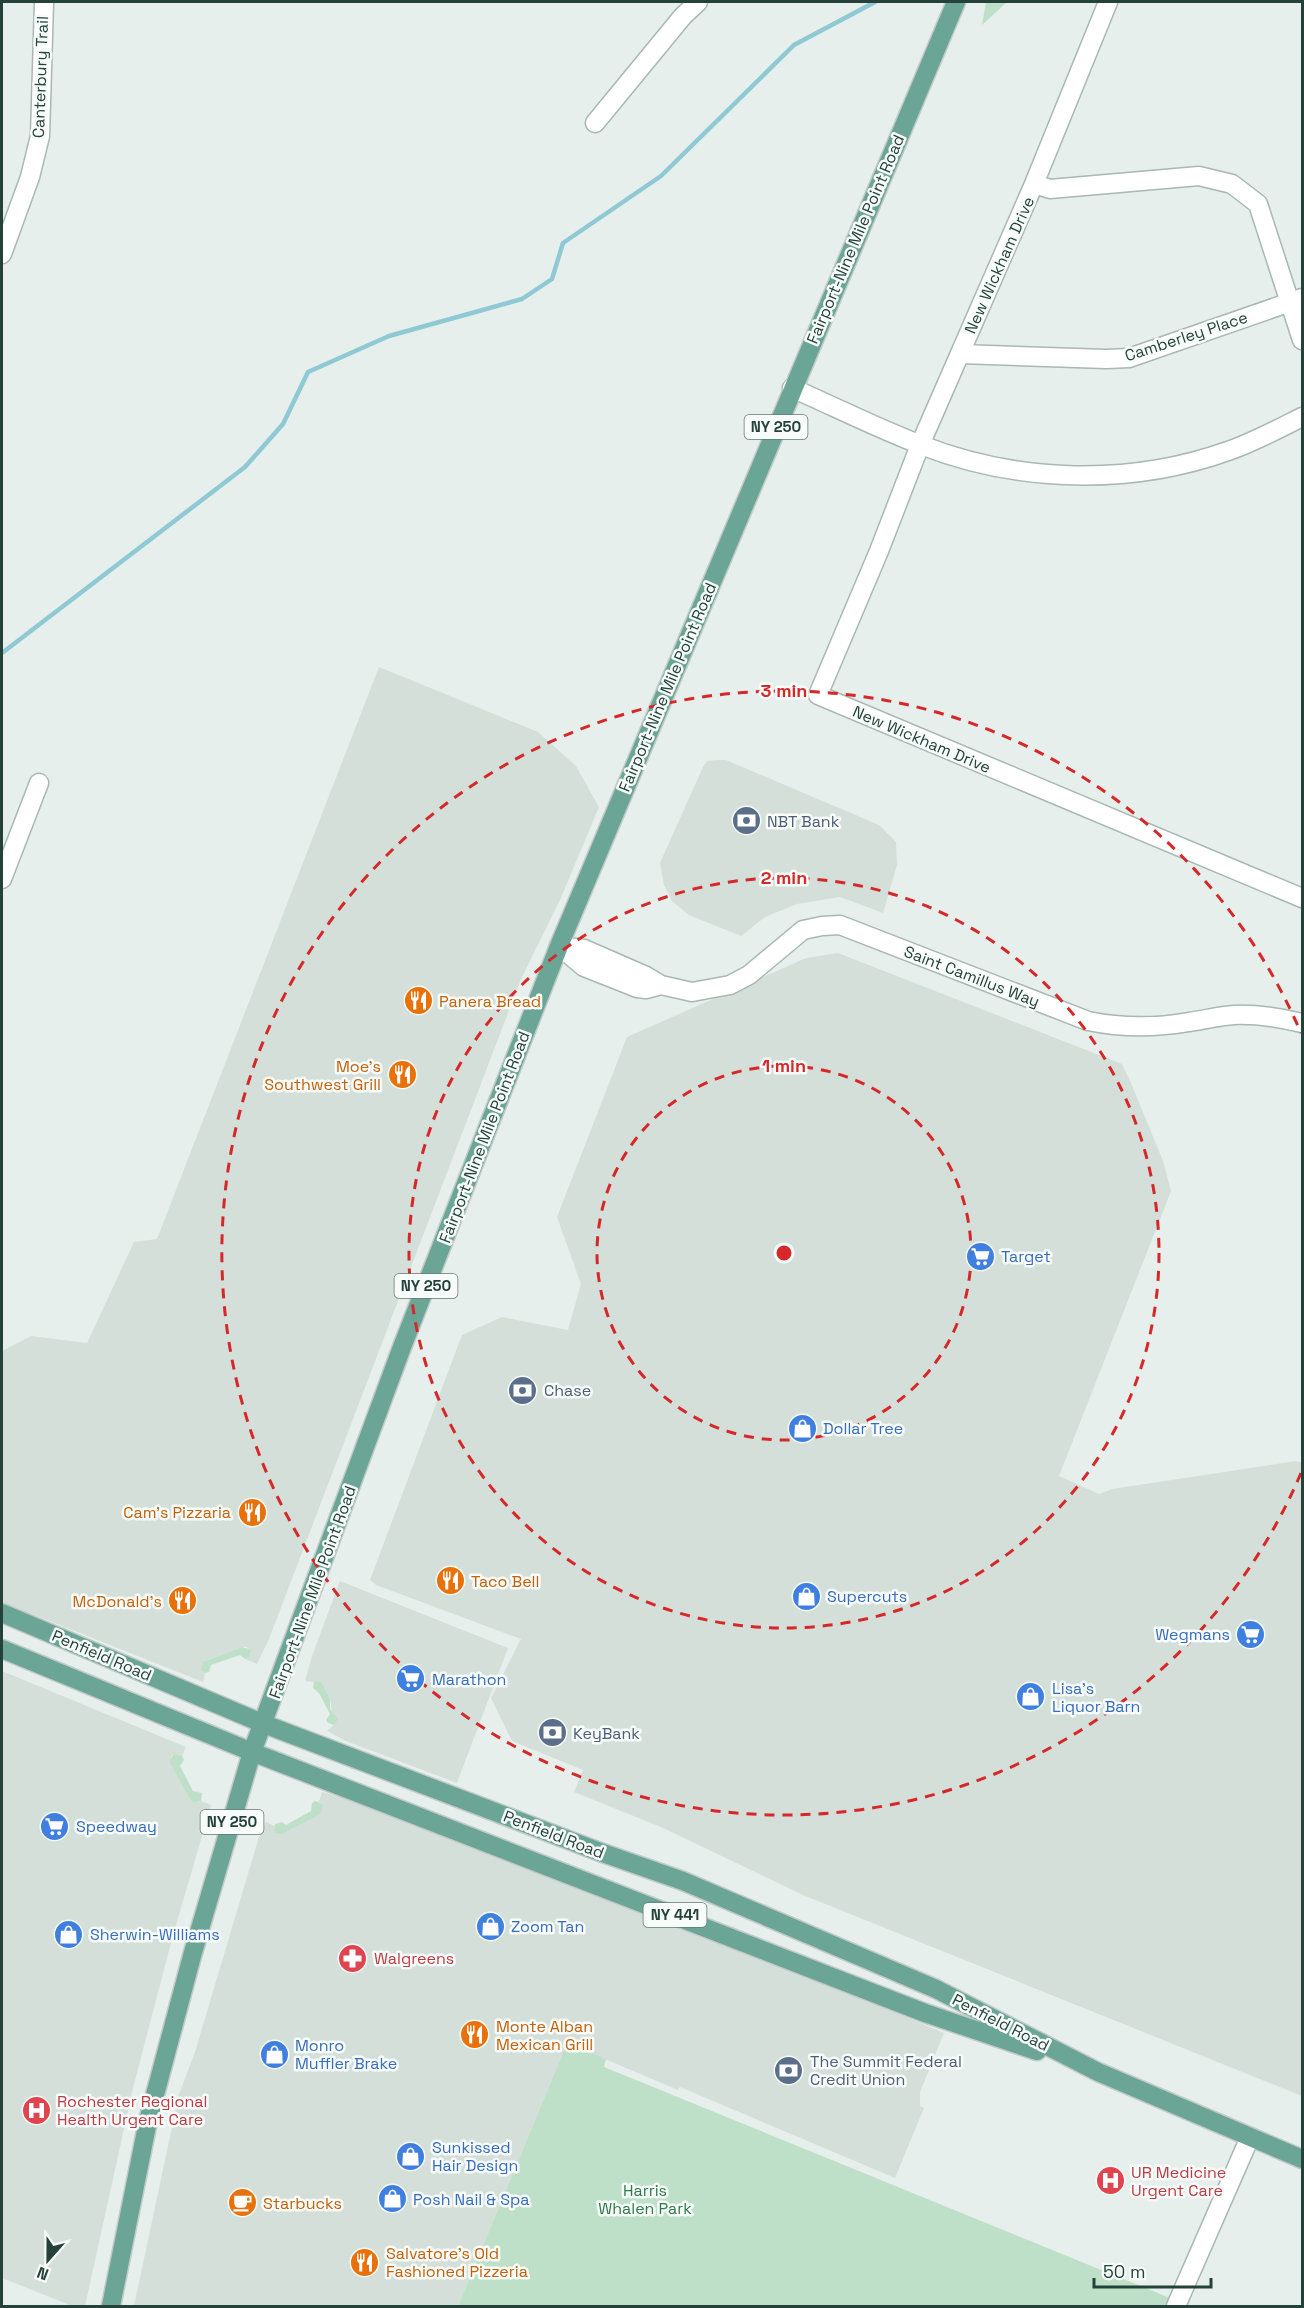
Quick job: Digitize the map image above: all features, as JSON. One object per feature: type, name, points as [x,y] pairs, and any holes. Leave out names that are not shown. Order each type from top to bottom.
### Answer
[{"type":"main road","name":"Fairport-Nine Mile Point Road","points":[[111,2307],[148,2121],[195,1946],[252,1752],[402,1347],[559,946],[956,2]]},
{"type":"main road","name":"Penfield Road","points":[[2,1613],[264,1724],[600,1852],[683,1881],[936,1989],[1098,2072],[1302,2159]]},
{"type":"main road","name":"Penfield Road","points":[[2,1649],[252,1752],[925,2013],[1098,2072]]},
{"type":"street","name":"Canterbury Trail","points":[[2,254],[30,177],[40,136],[44,2]]},
{"type":"street","points":[[595,123],[683,16],[698,2]]},
{"type":"street","name":"New Wickham Drive","points":[[1108,2],[1034,184],[920,445],[818,695],[1302,898]]},
{"type":"street","name":"New Wickham Drive","points":[[1034,184],[1050,189],[1199,176],[1232,183],[1258,204],[1296,300],[1302,340]]},
{"type":"street","name":"Camberley Place","points":[[960,354],[1130,358],[1296,300]]},
{"type":"street","points":[[792,388],[920,445],[984,464],[1056,475],[1099,475],[1155,469],[1196,461],[1229,451],[1302,417]]},
{"type":"street","points":[[2,879],[39,783]]},
{"type":"street","name":"Saint Camillus Way","points":[[559,946],[584,949],[661,985],[692,992],[730,986],[749,975],[802,930],[840,925],[950,969],[1097,1022],[1114,1026],[1139,1027],[1185,1023],[1234,1015],[1279,1017],[1302,1023]]},
{"type":"street","points":[[1176,2307],[1250,2137]]},
{"type":"shaded area","points":[[379,667],[538,732],[576,766],[599,807],[560,900],[521,979],[269,1639],[257,1664],[245,1659],[249,1657],[247,1647],[203,1662],[201,1670],[205,1673],[203,1682],[2,1602],[2,1351],[31,1336],[87,1343],[134,1242],[157,1239]]},
{"type":"shaded area","points":[[726,760],[879,825],[896,842],[897,865],[883,913],[840,897],[797,904],[765,917],[741,936],[689,915],[672,901],[664,885],[660,863],[703,767],[707,761]]},
{"type":"shaded area","points":[[838,953],[1122,1064],[1131,1083],[1163,1161],[1171,1191],[1059,1476],[1099,1494],[1112,1489],[1296,1461],[1302,1463],[1302,2096],[803,1895],[661,1827],[574,1792],[583,1770],[512,1741],[491,1698],[521,1639],[376,1585],[370,1580],[462,1335],[502,1317],[568,1330],[581,1284],[557,1217],[627,1037],[806,958]]},
{"type":"shaded area","points":[[340,1581],[508,1648],[457,1783],[346,1741],[327,1731],[334,1725],[330,1699],[322,1683],[305,1681]]},
{"type":"shaded area","points":[[2,1671],[186,1747],[182,1756],[174,1754],[171,1757],[171,1765],[193,1803],[201,1801],[211,1805],[172,1939],[133,2088],[85,2306],[72,2306],[2,2278]]},
{"type":"shaded area","points":[[322,1792],[343,1798],[856,1996],[944,2033],[920,2092],[920,2106],[924,2108],[895,2178],[680,2087],[678,2090],[567,2043],[458,2306],[134,2306],[179,2094],[195,2052],[259,1837],[266,1822],[274,1826],[276,1833],[323,1804],[319,1802]]},
{"type":"green space","points":[[986,2],[1007,2],[982,25]]},
{"type":"green space","points":[[242,1647],[251,1650],[249,1657],[245,1659],[240,1655],[211,1665],[209,1672],[205,1673],[201,1670],[203,1662]]},
{"type":"green space","points":[[314,1682],[322,1683],[330,1699],[330,1709],[338,1719],[334,1725],[326,1720],[330,1714],[319,1693],[313,1688]]},
{"type":"green space","points":[[174,1754],[182,1756],[184,1760],[180,1766],[193,1791],[202,1793],[201,1801],[193,1803],[190,1799],[171,1765],[170,1760]]},
{"type":"green space","points":[[315,1801],[323,1804],[321,1814],[281,1834],[276,1833],[275,1824],[282,1822],[286,1825],[311,1811],[312,1803]]},
{"type":"green space","name":"Harris Whalen Park","points":[[567,2043],[606,2059],[604,2067],[1170,2298],[1166,2306],[458,2306]]},
{"type":"waterway","points":[[2,653],[245,467],[283,424],[308,372],[389,336],[522,299],[552,279],[563,243],[661,176],[794,45],[875,2]]},
{"type":"place","name":"NBT Bank","points":[[746,821]]},
{"type":"place","name":"Panera Bread","points":[[418,1001]]},
{"type":"place","name":"Moe's Southwest Grill","points":[[402,1075]]},
{"type":"place","name":"Target","points":[[980,1256]]},
{"type":"place","name":"Chase","points":[[523,1390]]},
{"type":"place","name":"Dollar Tree","points":[[802,1428]]},
{"type":"place","name":"Cam's Pizzaria","points":[[252,1512]]},
{"type":"place","name":"Taco Bell","points":[[450,1581]]},
{"type":"place","name":"Supercuts","points":[[806,1596]]},
{"type":"place","name":"McDonald's","points":[[183,1601]]},
{"type":"place","name":"Wegmans","points":[[1251,1634]]},
{"type":"place","name":"Marathon","points":[[411,1679]]},
{"type":"place","name":"Lisa's Liquor Barn","points":[[1031,1697]]},
{"type":"place","name":"KeyBank","points":[[552,1733]]},
{"type":"place","name":"Speedway","points":[[55,1826]]},
{"type":"place","name":"Zoom Tan","points":[[490,1926]]},
{"type":"place","name":"Sherwin-Williams","points":[[69,1934]]},
{"type":"place","name":"Walgreens","points":[[353,1958]]},
{"type":"place","name":"Monte Alban Mexican Grill","points":[[475,2035]]},
{"type":"place","name":"Monro Muffler Brake","points":[[274,2054]]},
{"type":"place","name":"The Summit Federal Credit Union","points":[[789,2070]]},
{"type":"place","name":"Rochester Regional Health Urgent Care","points":[[36,2110]]},
{"type":"place","name":"Sunkissed Hair Design","points":[[411,2156]]},
{"type":"place","name":"UR Medicine Urgent Care","points":[[1110,2181]]},
{"type":"place","name":"Posh Nail & Spa","points":[[392,2199]]},
{"type":"place","name":"Starbucks","points":[[242,2203]]},
{"type":"place","name":"Salvatore's Old Fashioned Pizzeria","points":[[365,2262]]}]
